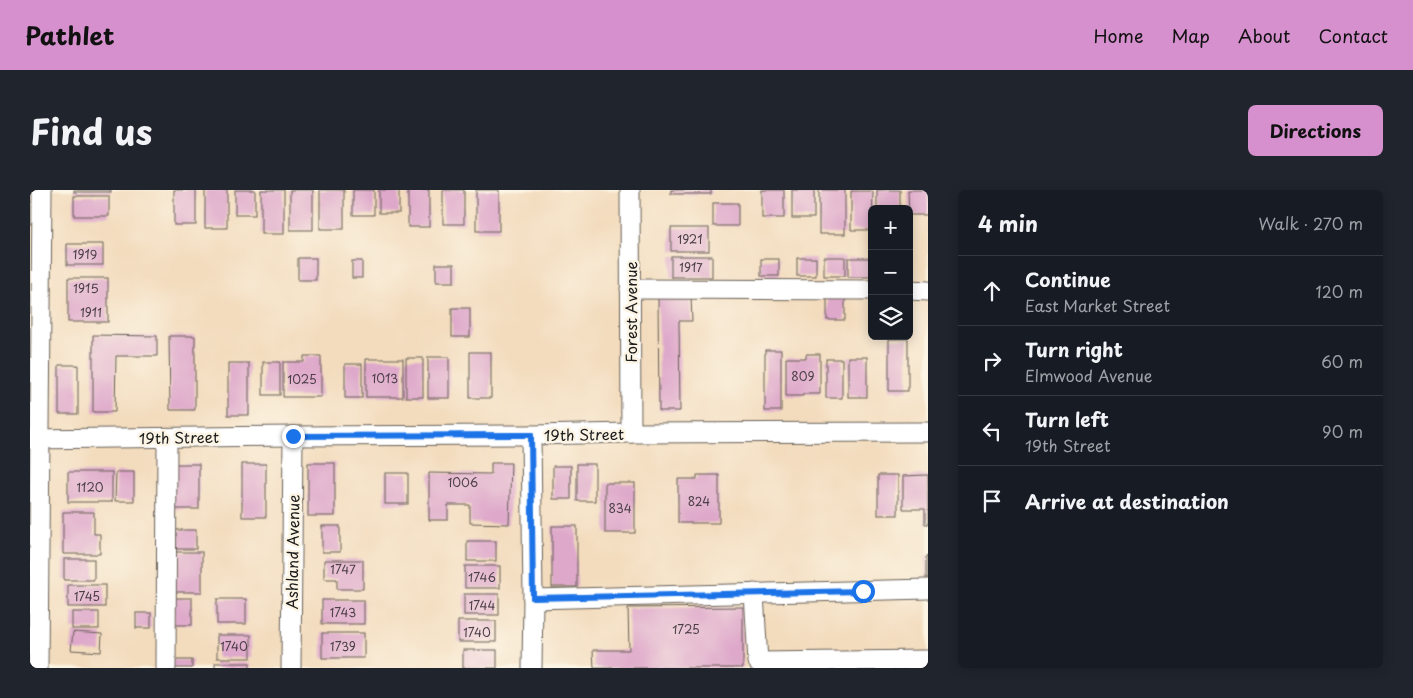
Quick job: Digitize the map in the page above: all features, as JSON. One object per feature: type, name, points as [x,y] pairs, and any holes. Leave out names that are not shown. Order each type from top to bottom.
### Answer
[{"type":"street","points":[[38,668],[35,439],[42,190]]},
{"type":"street","name":"Forest Avenue","points":[[630,190],[631,433]]},
{"type":"street","points":[[630,289],[868,290]]},
{"type":"street","points":[[913,290],[928,290]]},
{"type":"street","name":"19th Street","points":[[35,439],[928,432]]},
{"type":"street","points":[[531,435],[532,668]]},
{"type":"street","name":"Ashland Avenue","points":[[291,668],[293,436]]},
{"type":"street","points":[[166,668],[167,438]]},
{"type":"street","points":[[533,598],[928,589]]},
{"type":"street","points":[[754,593],[758,662],[928,660]]},
{"type":"building","points":[[74,190],[111,190],[111,192],[74,192]]},
{"type":"building","points":[[174,190],[196,190],[196,225],[174,225]]},
{"type":"building","points":[[205,190],[227,190],[227,228],[205,228]]},
{"type":"building","points":[[235,190],[255,190],[255,215],[235,215]]},
{"type":"building","points":[[261,190],[284,190],[284,234],[261,234]]},
{"type":"building","points":[[290,190],[313,190],[313,230],[290,230]]},
{"type":"building","points":[[320,190],[344,190],[344,229],[320,229]]},
{"type":"building","points":[[353,190],[374,190],[374,215],[353,215]]},
{"type":"building","points":[[379,190],[399,190],[399,213],[379,213]]},
{"type":"building","points":[[408,190],[429,190],[429,227],[408,227]]},
{"type":"building","points":[[443,190],[464,190],[464,224],[443,224]]},
{"type":"building","points":[[476,190],[499,190],[499,231],[476,231]]},
{"type":"building","points":[[671,190],[711,190],[711,194],[671,194]]},
{"type":"building","points":[[762,190],[784,190],[784,218],[762,218]]},
{"type":"building","points":[[792,190],[814,190],[814,218],[792,218]]},
{"type":"building","points":[[819,190],[845,190],[845,234],[819,234]]},
{"type":"building","points":[[877,190],[900,190],[900,205],[877,205]]},
{"type":"building","points":[[908,190],[928,190],[928,215],[913,215],[913,205],[909,205]]},
{"type":"building","points":[[851,191],[873,191],[873,205],[868,205],[868,230],[851,230]]},
{"type":"building","points":[[74,196],[109,196],[109,216],[74,216]]},
{"type":"building","points":[[713,203],[738,203],[738,226],[713,226]]},
{"type":"building","points":[[671,228],[709,228],[709,251],[671,251]]},
{"type":"building","points":[[67,244],[103,244],[103,265],[67,265]]},
{"type":"building","points":[[671,256],[712,256],[712,277],[671,277]]},
{"type":"building","points":[[824,257],[845,257],[845,276],[824,276]]},
{"type":"building","points":[[298,258],[316,258],[316,280],[298,280]]},
{"type":"building","points":[[797,258],[816,258],[816,276],[797,276]]},
{"type":"building","points":[[848,258],[868,258],[868,277],[848,277]]},
{"type":"building","points":[[761,259],[779,259],[779,276],[761,276]]},
{"type":"building","points":[[352,261],[362,261],[362,278],[352,278]]},
{"type":"building","points":[[436,264],[454,264],[454,282],[436,282]]},
{"type":"building","points":[[68,278],[108,278],[108,322],[68,322]]},
{"type":"building","points":[[691,296],[692,321],[679,321],[680,411],[659,411],[658,297]]},
{"type":"building","points":[[827,297],[845,297],[845,320],[827,320]]},
{"type":"building","points":[[452,308],[470,308],[470,337],[452,337]]},
{"type":"building","points":[[93,335],[157,336],[157,356],[116,356],[115,412],[93,412]]},
{"type":"building","points":[[169,336],[195,336],[195,410],[170,410]]},
{"type":"building","points":[[889,340],[908,340],[908,391],[889,391]]},
{"type":"building","points":[[765,350],[781,350],[781,411],[765,411]]},
{"type":"building","points":[[470,352],[491,352],[491,398],[470,398]]},
{"type":"building","points":[[806,354],[820,354],[820,394],[786,396],[786,358],[806,358]]},
{"type":"building","points":[[304,356],[321,356],[321,397],[283,397],[283,362],[304,362]]},
{"type":"building","points":[[428,357],[449,357],[449,398],[428,398]]},
{"type":"building","points":[[848,357],[867,357],[867,397],[848,397]]},
{"type":"building","points":[[406,358],[423,358],[423,397],[406,397]]},
{"type":"building","points":[[366,359],[403,359],[403,397],[366,397]]},
{"type":"building","points":[[826,359],[842,359],[842,398],[826,398]]},
{"type":"building","points":[[263,362],[280,362],[280,395],[263,395]]},
{"type":"building","points":[[228,363],[249,363],[249,415],[228,415]]},
{"type":"building","points":[[345,364],[362,364],[362,398],[345,398]]},
{"type":"building","points":[[59,365],[78,365],[78,414],[59,414]]},
{"type":"building","points":[[308,463],[335,463],[335,516],[308,516]]},
{"type":"building","points":[[491,463],[511,463],[509,524],[470,523],[470,505],[448,505],[448,520],[429,520],[429,473],[491,474]]},
{"type":"building","points":[[172,464],[199,464],[199,509],[172,509]]},
{"type":"building","points":[[242,464],[266,464],[266,517],[242,517]]},
{"type":"building","points":[[577,464],[595,464],[595,501],[577,501]]},
{"type":"building","points":[[553,466],[571,466],[571,499],[553,499]]},
{"type":"building","points":[[68,472],[112,472],[112,502],[68,502]]},
{"type":"building","points":[[116,472],[134,472],[134,501],[115,501]]},
{"type":"building","points":[[385,473],[408,473],[408,504],[385,504]]},
{"type":"building","points":[[697,475],[719,475],[719,523],[678,523],[678,479],[697,479]]},
{"type":"building","points":[[878,475],[898,475],[898,515],[878,515]]},
{"type":"building","points":[[928,475],[928,524],[925,524],[925,509],[903,509],[903,476]]},
{"type":"building","points":[[605,483],[635,483],[635,533],[605,533]]},
{"type":"building","points":[[63,512],[94,512],[94,534],[100,534],[100,554],[63,554]]},
{"type":"building","points":[[322,526],[340,526],[340,552],[322,552]]},
{"type":"building","points":[[552,526],[577,526],[577,587],[552,587]]},
{"type":"building","points":[[175,530],[196,530],[196,549],[175,549]]},
{"type":"building","points":[[467,541],[496,541],[496,561],[467,561]]},
{"type":"building","points":[[173,552],[202,552],[202,592],[173,592]]},
{"type":"building","points":[[926,556],[928,556],[928,578],[926,578]]},
{"type":"building","points":[[64,559],[94,559],[94,580],[64,580]]},
{"type":"building","points":[[324,560],[363,560],[363,589],[337,589],[337,579],[324,579]]},
{"type":"building","points":[[465,566],[500,566],[500,588],[465,588]]},
{"type":"building","points":[[68,585],[105,585],[105,607],[68,607]]},
{"type":"building","points":[[464,594],[499,594],[499,615],[464,615]]},
{"type":"building","points":[[174,598],[192,598],[192,625],[174,625]]},
{"type":"building","points":[[217,599],[246,599],[246,624],[217,624]]},
{"type":"building","points":[[322,600],[364,600],[364,624],[322,624]]},
{"type":"building","points":[[743,607],[743,668],[594,668],[593,650],[629,650],[628,608]]},
{"type":"building","points":[[72,612],[99,612],[99,629],[72,629]]},
{"type":"building","points":[[136,613],[151,613],[151,628],[136,628]]},
{"type":"building","points":[[458,621],[496,621],[496,642],[458,642]]},
{"type":"building","points":[[73,632],[102,634],[101,652],[71,650]]},
{"type":"building","points":[[322,633],[364,633],[364,658],[322,658]]},
{"type":"building","points":[[217,635],[251,635],[251,658],[217,658]]},
{"type":"building","points":[[463,650],[497,650],[497,668],[463,668]]},
{"type":"building","points":[[172,660],[192,660],[192,668],[172,668]]},
{"type":"building","points":[[215,663],[250,663],[250,668],[215,668]]},
{"type":"route","points":[[293,436],[531,435],[533,598],[863,591]]}]
